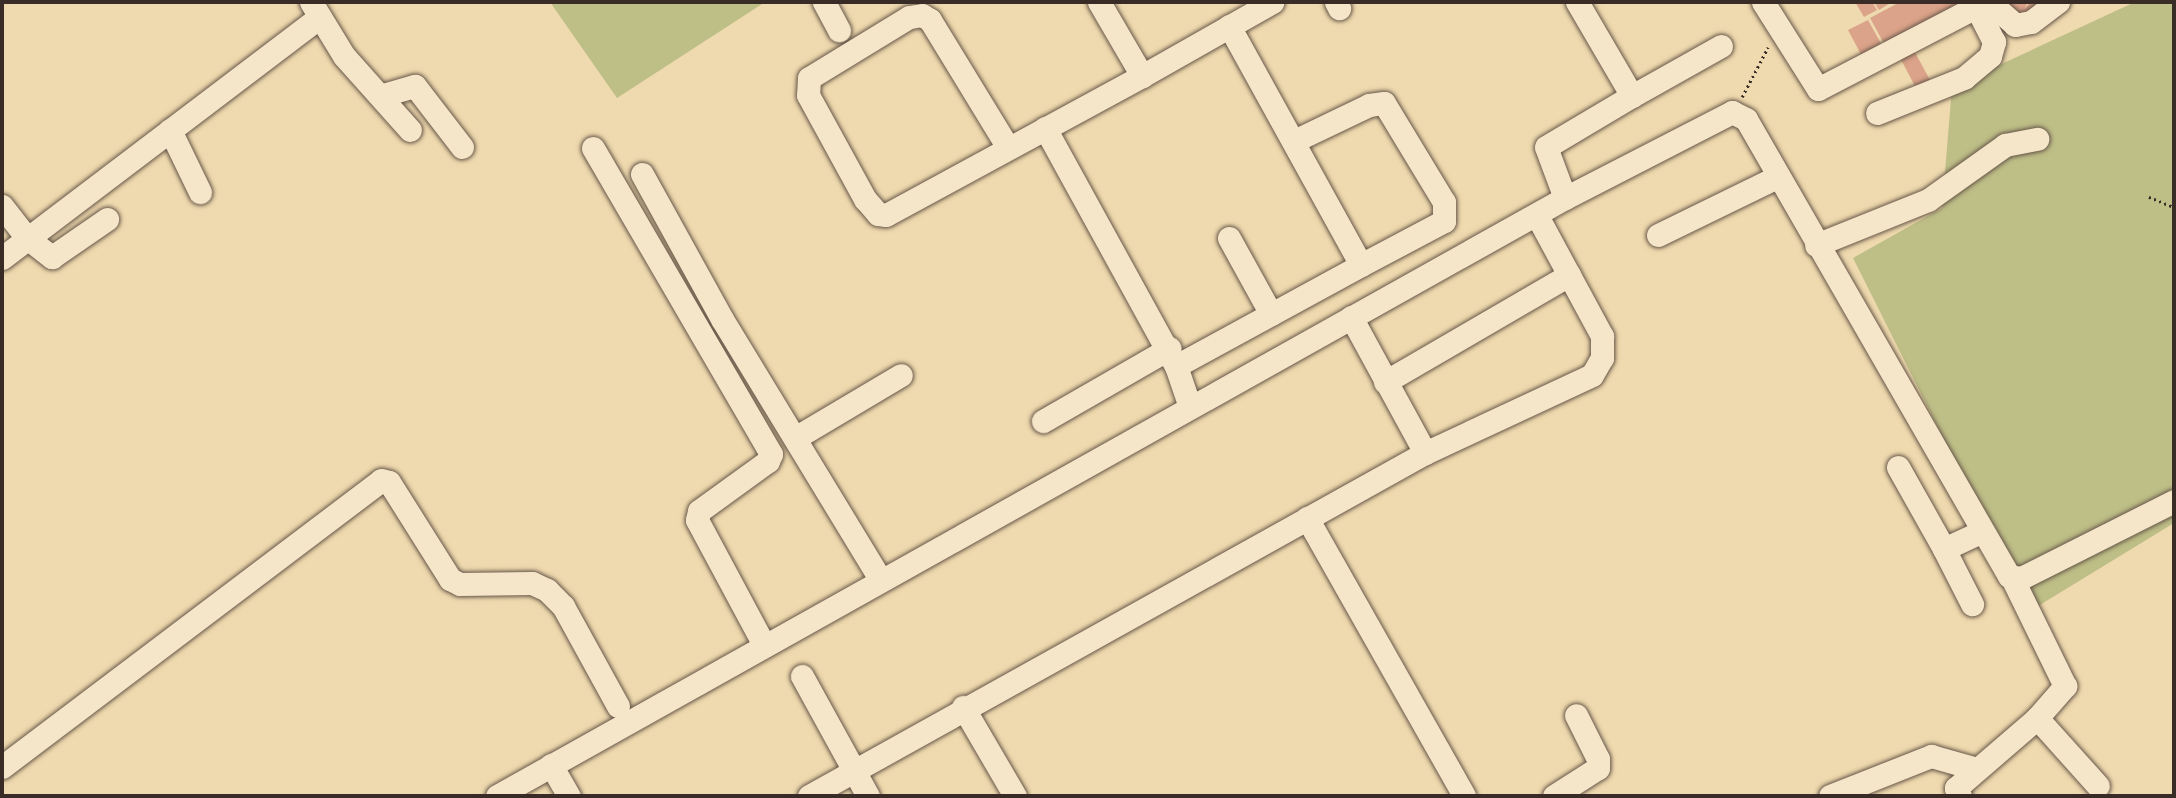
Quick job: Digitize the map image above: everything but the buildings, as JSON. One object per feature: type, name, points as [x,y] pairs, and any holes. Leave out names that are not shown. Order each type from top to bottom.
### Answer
[{"type":"street","points":[[824,2],[839,30]]},
{"type":"street","points":[[1099,2],[1143,76]]},
{"type":"street","points":[[1007,146],[930,20],[922,15],[909,17],[809,78],[808,95],[878,214],[907,205],[1007,146],[1143,76],[1272,2]]},
{"type":"street","points":[[1577,2],[1632,96]]},
{"type":"street","points":[[1983,3],[2015,25],[2040,16],[2058,2]]},
{"type":"street","points":[[1772,5],[1782,33],[1818,89],[1827,88],[1983,3]]},
{"type":"street","points":[[1877,113],[1964,78],[1990,56],[1994,42],[1983,3]]},
{"type":"street","points":[[2,258],[26,237],[170,130],[315,10],[344,56],[383,95],[410,130]]},
{"type":"street","points":[[1230,26],[1362,265]]},
{"type":"street","points":[[1565,198],[1546,147],[1721,46]]},
{"type":"street","points":[[383,95],[415,86],[462,147]]},
{"type":"street","points":[[1043,421],[1173,357],[1271,314],[1444,221],[1444,202],[1384,103],[1369,105],[1294,141]]},
{"type":"street","points":[[497,796],[880,579],[1538,216],[1565,198],[1721,116],[1739,114],[1760,144],[1980,532],[2012,578],[2065,683],[2037,718],[1956,788],[1960,796]]},
{"type":"street","points":[[1045,128],[1173,357],[1190,407]]},
{"type":"street","points":[[170,130],[200,192]]},
{"type":"street","points":[[1816,246],[1928,200],[2005,145],[2038,139]]},
{"type":"street","points":[[593,148],[771,454],[768,461],[699,511],[697,520],[764,645]]},
{"type":"street","points":[[642,174],[880,579]]},
{"type":"street","points":[[1658,235],[1777,177]]},
{"type":"street","points":[[2,206],[26,237],[52,257],[107,219]]},
{"type":"street","points":[[809,796],[963,707],[1425,453],[1592,376],[1599,367],[1602,336],[1538,216]]},
{"type":"street","points":[[1229,238],[1271,314]]},
{"type":"street","points":[[1385,382],[1569,275]]},
{"type":"street","points":[[1351,317],[1425,453]]},
{"type":"street","points":[[795,438],[901,375]]},
{"type":"street","points":[[1898,467],[1972,604]]},
{"type":"street","points":[[2,767],[382,480],[389,482],[450,579],[460,584],[532,583],[547,590],[563,606],[618,706]]},
{"type":"street","points":[[2012,578],[2174,500]]},
{"type":"street","points":[[1307,518],[1464,796]]},
{"type":"street","points":[[1944,549],[1980,532]]},
{"type":"street","points":[[802,676],[868,796]]},
{"type":"street","points":[[963,707],[1015,796]]},
{"type":"street","points":[[1554,796],[1598,768],[1598,759],[1576,715]]},
{"type":"street","points":[[2037,718],[2098,786]]},
{"type":"street","points":[[1830,796],[1931,756],[1977,769]]},
{"type":"street","points":[[551,765],[569,796]]},
{"type":"path","points":[[1739,114],[1755,69],[1782,33]]},
{"type":"path","points":[[2149,197],[2174,207]]},
{"type":"green space","points":[[550,2],[765,2],[617,98]]},
{"type":"green space","points":[[2135,2],[2174,2],[2174,523],[2030,611],[1853,258],[1942,208],[1952,87]]}]
